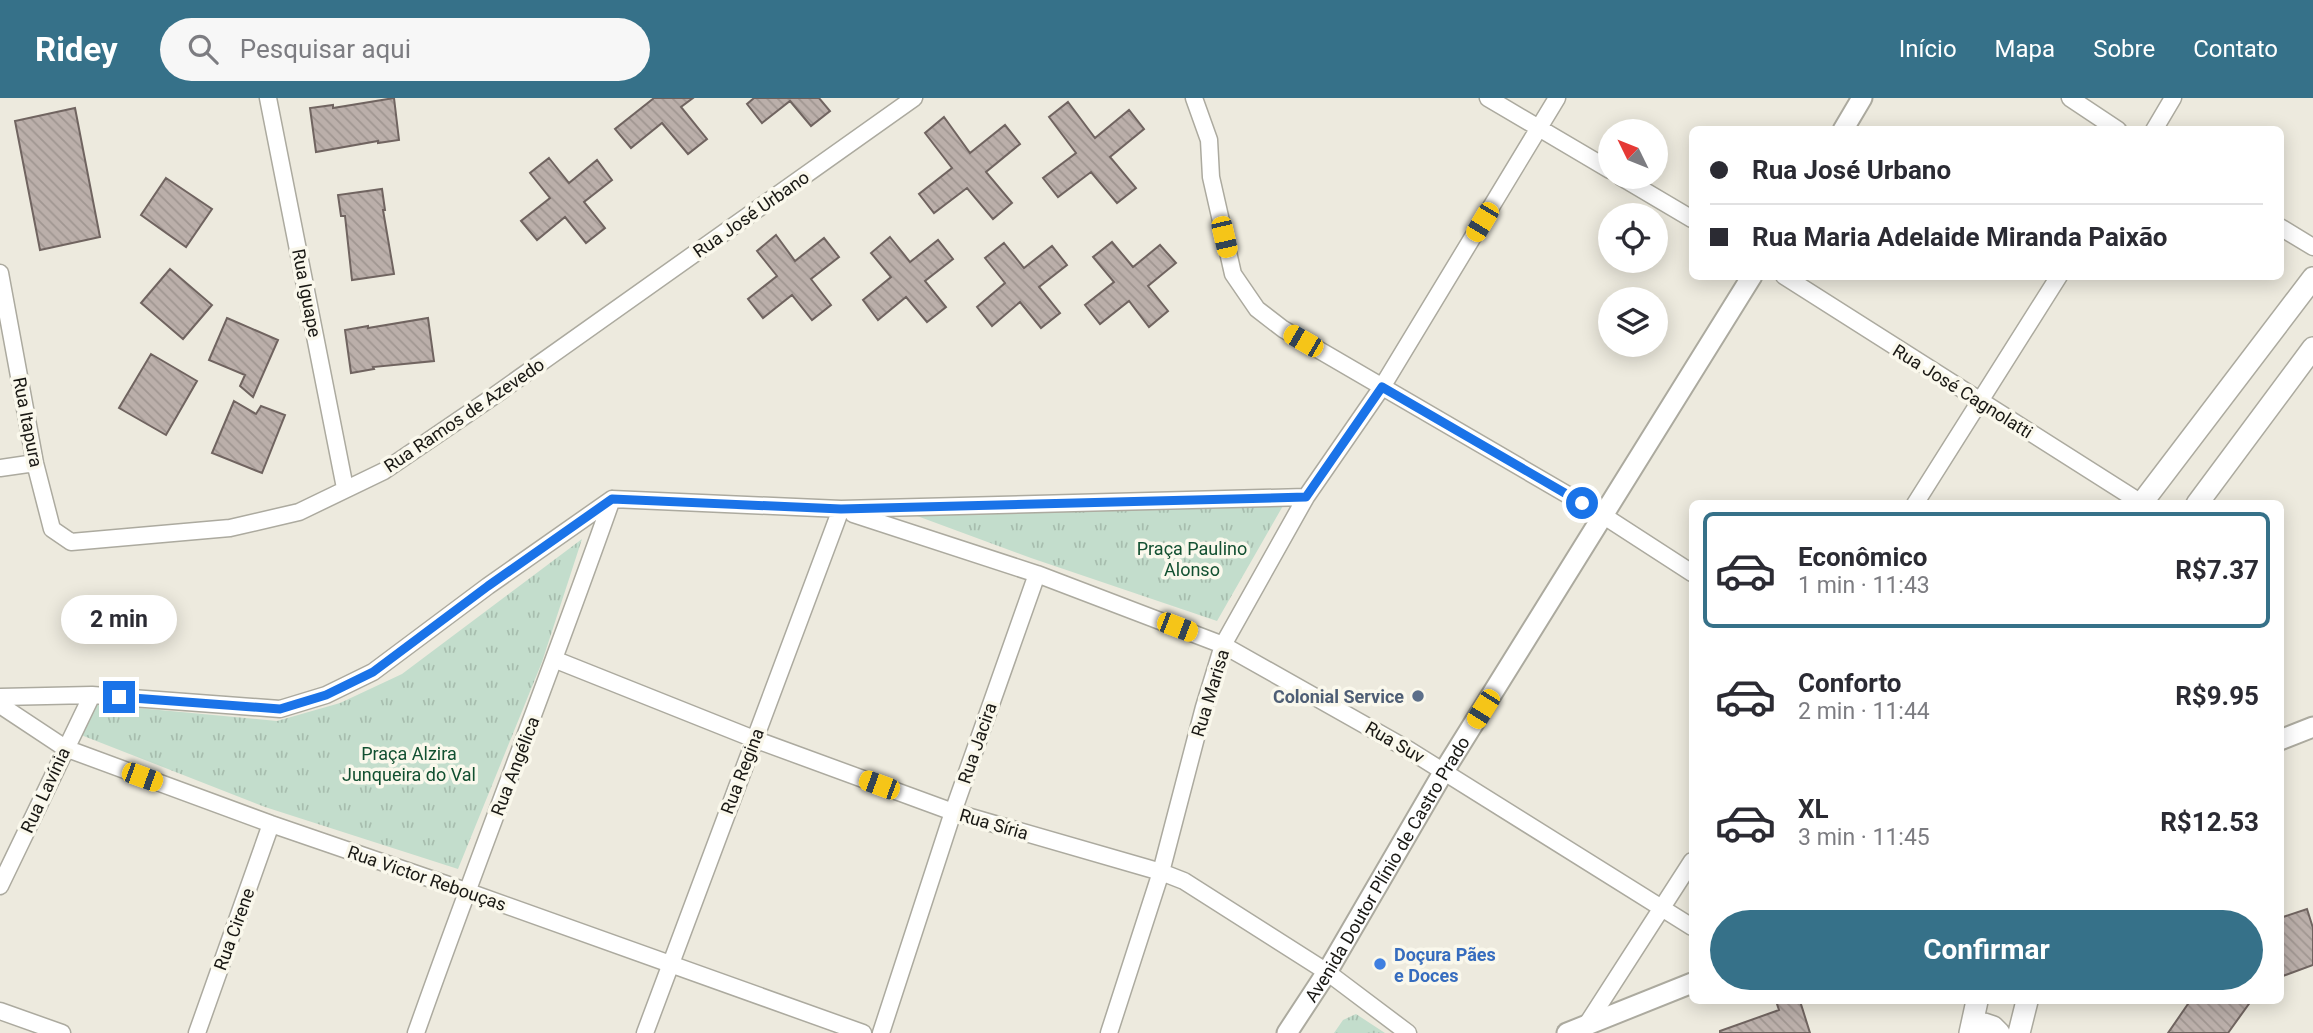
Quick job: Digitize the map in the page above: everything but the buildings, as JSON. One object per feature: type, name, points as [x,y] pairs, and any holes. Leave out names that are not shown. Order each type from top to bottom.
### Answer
[{"type":"main road","points":[[2145,500],[2313,278]]},
{"type":"main road","points":[[2200,500],[2313,348]]},
{"type":"main road","points":[[1970,1032],[1976,1004]]},
{"type":"main road","points":[[2019,1033],[2025,1004]]},
{"type":"main road","points":[[1970,1032],[1984,1024],[1999,1033]]},
{"type":"street","name":"Rua Iguape","points":[[268,98],[345,488]]},
{"type":"street","points":[[1194,98],[1209,140],[1211,177],[1233,274],[1257,309],[1283,329],[1604,516],[1689,571]]},
{"type":"street","points":[[1488,98],[1598,163]]},
{"type":"street","name":"Rua Marisa","points":[[1109,1033],[1161,872],[1223,645],[1306,497],[1382,387],[1557,98]]},
{"type":"street","points":[[1845,126],[1862,98]]},
{"type":"street","points":[[2070,98],[2112,126]]},
{"type":"street","points":[[2156,126],[2173,98]]},
{"type":"street","name":"Rua José Urbano","points":[[588,329],[909,100]]},
{"type":"street","points":[[1641,189],[1689,217]]},
{"type":"street","points":[[2284,229],[2313,247]]},
{"type":"street","name":"Rua Itapura","points":[[0,273],[35,463],[52,530]]},
{"type":"street","name":"Avenida Doutor Plínio de Castro Prado","points":[[1287,1033],[1327,972],[1444,771],[1750,280]]},
{"type":"street","name":"Rua José Cagnolatti","points":[[1790,280],[2136,500]]},
{"type":"street","points":[[1917,500],[2056,280]]},
{"type":"street","name":"Rua Ramos de Azevedo","points":[[52,530],[71,542],[230,528],[299,512],[384,471],[588,329]]},
{"type":"street","points":[[0,468],[35,463]]},
{"type":"street","points":[[0,696],[92,695],[280,709],[326,695],[373,672],[488,586],[612,499],[841,509],[1306,497]]},
{"type":"street","name":"Rua Angélica","points":[[416,1033],[612,499]]},
{"type":"street","name":"Rua Suv","points":[[841,509],[1037,574],[1223,645],[1444,771],[1689,925]]},
{"type":"street","name":"Rua Regina","points":[[645,1033],[841,509]]},
{"type":"street","name":"Rua Jacira","points":[[881,1033],[953,812],[1037,574]]},
{"type":"street","name":"Rua Síria","points":[[555,660],[754,739],[953,812],[1184,881],[1327,972],[1408,1033]]},
{"type":"street","name":"Rua Lavínia","points":[[0,886],[92,695]]},
{"type":"street","name":"Rua Victor Rebouças","points":[[0,705],[65,748],[271,824],[863,1033]]},
{"type":"street","points":[[2284,738],[2313,726]]},
{"type":"street","name":"Rua Cirene","points":[[197,1033],[271,824]]},
{"type":"street","points":[[1587,1024],[1689,867]]},
{"type":"street","points":[[1567,1033],[1689,984]]},
{"type":"street","points":[[0,1011],[62,1033]]},
{"type":"green space","name":"Praça Paulino Alonso","points":[[1284,504],[1217,621],[909,513]]},
{"type":"green space","name":"Praça Alzira Junqueira do Val","points":[[582,539],[542,662],[458,869],[265,807],[81,735],[95,704],[277,721],[340,703],[402,674]]},
{"type":"green space","points":[[1356,1014],[1385,1033],[1334,1033],[1343,1020]]},
{"type":"place","name":"Colonial Service","points":[[1418,696]]},
{"type":"place","name":"Doçura Pães e Doces","points":[[1380,964]]},
{"type":"route","points":[[119,697],[280,709],[326,695],[373,672],[488,586],[612,499],[841,509],[1306,497],[1382,387],[1582,503]]}]
